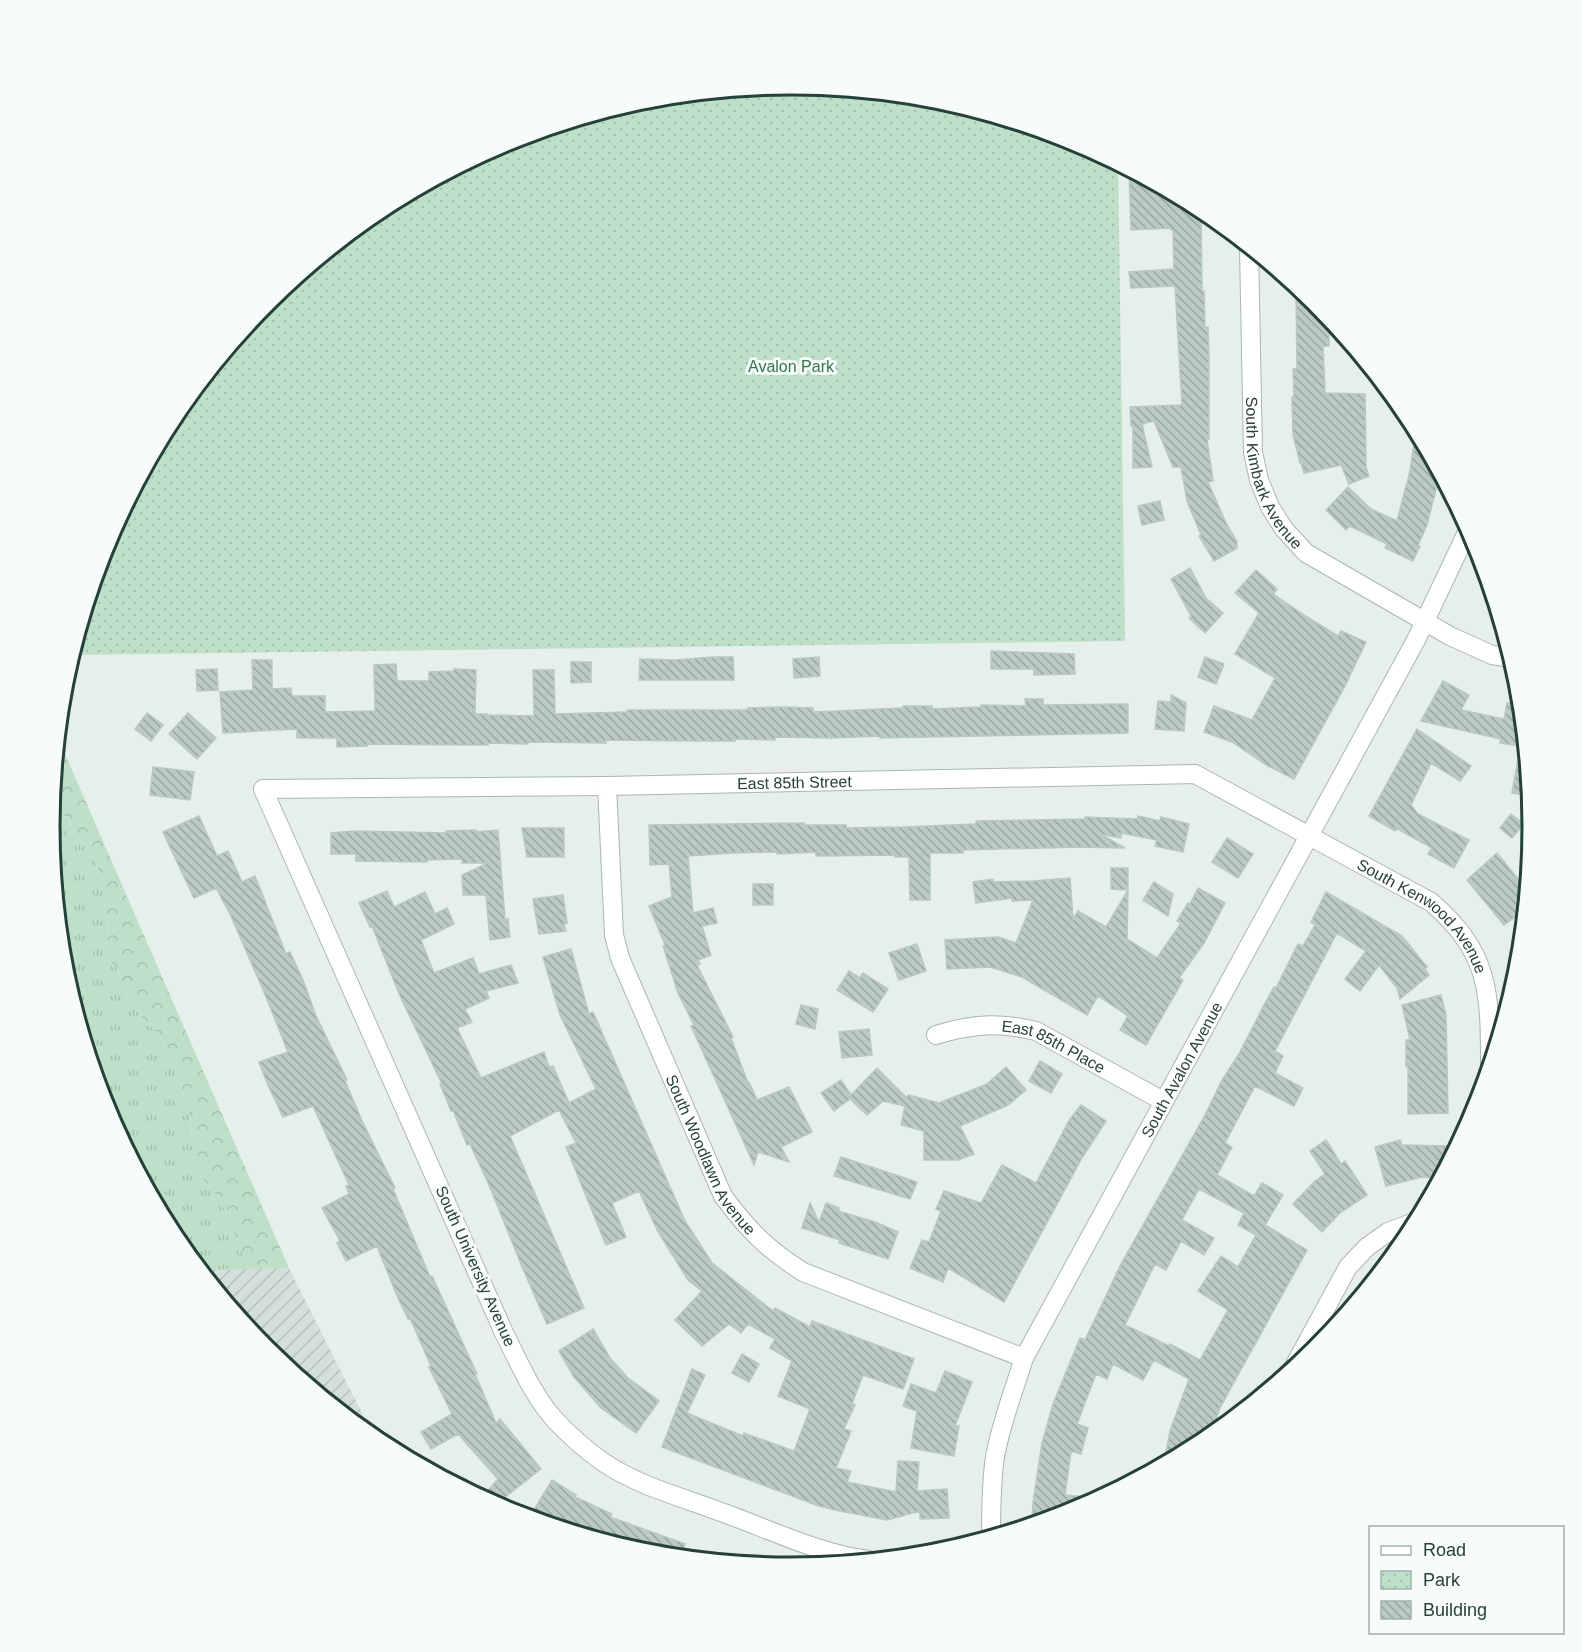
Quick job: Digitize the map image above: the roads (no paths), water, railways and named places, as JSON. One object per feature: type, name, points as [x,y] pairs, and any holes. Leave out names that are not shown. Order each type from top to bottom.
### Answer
[{"type":"street","name":"South Kimbark Avenue","points":[[1250,257],[1253,452],[1259,480],[1270,507],[1284,529],[1306,553],[1425,622]]},
{"type":"street","points":[[1463,540],[1425,622],[1492,655],[1502,657]]},
{"type":"street","name":"South Avalon Avenue","points":[[991,1529],[995,1456],[1024,1358],[1425,622]]},
{"type":"street","name":"East 85th Street","points":[[263,789],[607,786],[1195,774],[1310,836]]},
{"type":"street","name":"South Woodlawn Avenue","points":[[607,786],[613,923],[620,958],[723,1196],[754,1233],[775,1253],[803,1272],[1024,1358]]},
{"type":"street","name":"South University Avenue","points":[[263,789],[504,1333],[532,1386],[553,1418],[604,1463],[637,1480],[843,1555]]},
{"type":"street","name":"South Kenwood Avenue","points":[[1310,836],[1431,902],[1450,919],[1466,938],[1479,964],[1490,1011],[1490,1038]]},
{"type":"street","name":"East 85th Place","points":[[936,1035],[959,1028],[987,1024],[1036,1031],[1163,1101]]},
{"type":"street","points":[[1305,1346],[1348,1267],[1367,1247],[1388,1232],[1402,1227]]},
{"type":"park label","name":"Avalon Park","points":[[791,366]]}]
